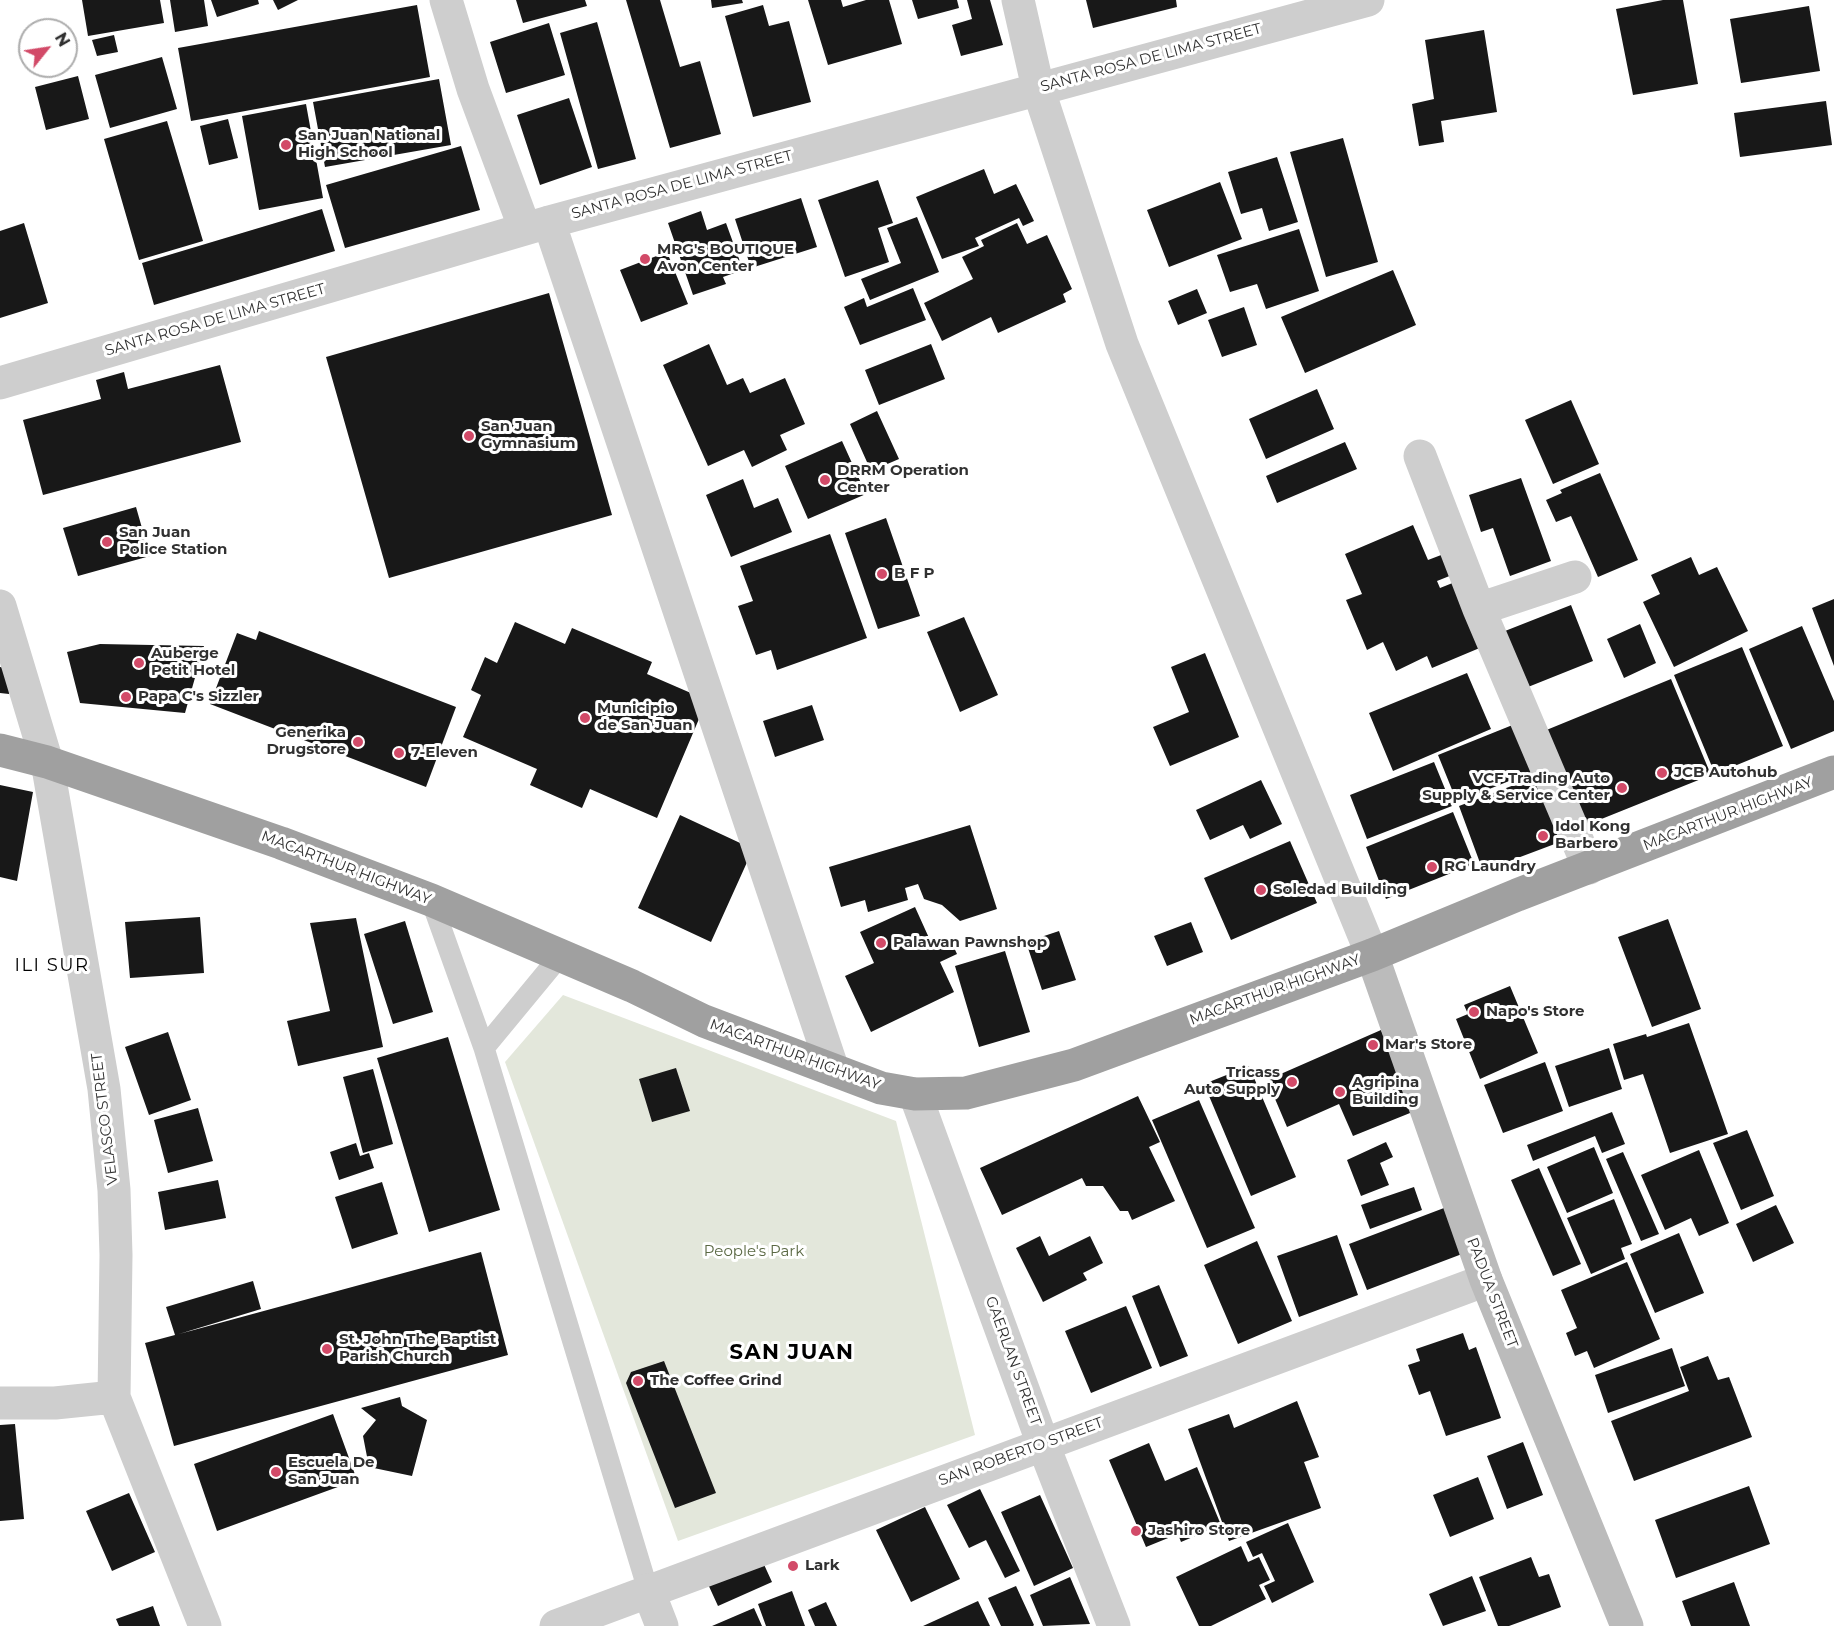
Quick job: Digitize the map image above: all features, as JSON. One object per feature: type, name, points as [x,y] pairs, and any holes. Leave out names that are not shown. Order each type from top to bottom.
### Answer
[{"type":"highway","name":"MACARTHUR HIGHWAY","points":[[0,750],[47,762],[281,843],[431,900],[632,986],[704,1021],[881,1088],[915,1094],[966,1093],[1074,1065],[1372,955],[1834,772]]},
{"type":"main road","name":"PADUA STREET","points":[[1372,955],[1486,1280],[1627,1626]]},
{"type":"street","points":[[446,0],[473,89],[537,225],[833,1070]]},
{"type":"street","points":[[1018,0],[1038,88],[1122,345],[1372,955]]},
{"type":"street","name":"SANTA ROSA DE LIMA STREET","points":[[0,383],[537,225],[1368,0]]},
{"type":"street","points":[[1420,456],[1479,609],[1589,868]]},
{"type":"street","points":[[1479,609],[1575,578]]},
{"type":"street","name":"VELASCO STREET","points":[[0,606],[47,762],[105,1101],[114,1190],[116,1244],[114,1397],[205,1626]]},
{"type":"street","name":"GAERLAN STREET","points":[[915,1094],[1043,1444],[1114,1626]]},
{"type":"street","name":"SAN ROBERTO STREET","points":[[556,1626],[1486,1280]]},
{"type":"street","points":[[0,1403],[55,1404],[114,1397]]},
{"type":"street","points":[[648,1590],[662,1626]]},
{"type":"lane","points":[[431,900],[484,1048],[648,1590]]},
{"type":"lane","points":[[484,1048],[560,956]]},
{"type":"green space","name":"People's Park","points":[[563,995],[896,1121],[975,1435],[678,1541],[505,1062]]},
{"type":"building","points":[[82,0],[160,0],[164,23],[88,36]]},
{"type":"building","points":[[170,0],[204,0],[208,26],[175,32]]},
{"type":"building","points":[[211,0],[258,0],[259,4],[217,17]]},
{"type":"building","points":[[273,0],[298,0],[278,10]]},
{"type":"building","points":[[516,0],[585,0],[587,6],[523,23]]},
{"type":"building","points":[[626,0],[660,0],[680,67],[700,61],[721,134],[670,148]]},
{"type":"building","points":[[711,0],[742,0],[743,3],[712,8]]},
{"type":"building","points":[[808,0],[841,0],[843,7],[866,0],[889,0],[902,44],[828,65]]},
{"type":"building","points":[[912,0],[957,0],[959,8],[918,19]]},
{"type":"building","points":[[967,0],[990,0],[1003,45],[961,56],[952,25],[972,19]]},
{"type":"building","points":[[1086,0],[1176,0],[1177,7],[1093,28]]},
{"type":"building","points":[[1663,0],[1683,0],[1698,84],[1633,95],[1616,9]]},
{"type":"building","points":[[417,5],[430,77],[191,121],[178,48]]},
{"type":"building","points":[[763,5],[769,26],[789,21],[811,102],[753,117],[725,16]]},
{"type":"building","points":[[1809,6],[1820,71],[1741,83],[1730,19]]},
{"type":"building","points":[[597,22],[636,159],[598,169],[560,33]]},
{"type":"building","points":[[549,23],[565,75],[506,93],[490,42]]},
{"type":"building","points":[[1484,30],[1497,112],[1441,121],[1444,142],[1419,146],[1412,104],[1434,99],[1425,40]]},
{"type":"building","points":[[114,35],[118,52],[97,56],[92,40]]},
{"type":"building","points":[[162,57],[177,109],[110,128],[95,75]]},
{"type":"building","points":[[78,76],[89,119],[46,130],[35,87],[78,78]]},
{"type":"building","points":[[439,79],[451,145],[325,167],[313,102]]},
{"type":"building","points":[[569,98],[592,167],[540,185],[517,115]]},
{"type":"building","points":[[1826,101],[1832,145],[1740,157],[1734,113]]},
{"type":"building","points":[[306,104],[323,198],[259,210],[242,116]]},
{"type":"building","points":[[228,119],[238,158],[209,165],[200,126]]},
{"type":"building","points":[[167,121],[203,241],[139,260],[104,139]]},
{"type":"building","points":[[1343,138],[1378,262],[1326,277],[1290,152]]},
{"type":"building","points":[[461,146],[480,210],[345,248],[326,185]]},
{"type":"building","points":[[1277,157],[1298,222],[1269,231],[1262,208],[1241,214],[1228,172]]},
{"type":"building","points":[[984,169],[994,194],[1016,184],[1034,221],[1023,226],[1019,218],[975,238],[979,246],[942,259],[916,197]]},
{"type":"building","points":[[878,180],[893,223],[878,228],[889,262],[845,277],[818,200]]},
{"type":"building","points":[[1220,182],[1242,239],[1169,267],[1147,210]]},
{"type":"building","points":[[801,198],[817,247],[751,268],[735,219]]},
{"type":"building","points":[[322,209],[335,251],[154,305],[142,263]]},
{"type":"building","points":[[701,211],[707,230],[726,223],[743,270],[723,277],[726,284],[693,295],[668,223]]},
{"type":"building","points":[[917,217],[939,272],[870,300],[861,279],[901,263],[887,228]]},
{"type":"building","points":[[24,223],[48,303],[0,318],[0,231]]},
{"type":"building","points":[[1017,223],[1027,244],[1047,235],[1072,289],[1063,294],[1066,302],[998,333],[991,317],[942,341],[924,303],[973,279],[962,257],[984,246],[981,240]]},
{"type":"building","points":[[1299,229],[1319,291],[1266,309],[1257,284],[1230,292],[1217,255]]},
{"type":"building","points":[[667,252],[688,304],[641,322],[620,270]]},
{"type":"building","points":[[1393,270],[1416,325],[1305,373],[1281,317]]},
{"type":"building","points":[[913,288],[926,320],[860,345],[844,307],[864,298],[867,307]]},
{"type":"building","points":[[1197,289],[1207,313],[1178,325],[1168,301]]},
{"type":"building","name":"San Juan Gymnasium","points":[[549,293],[612,515],[389,578],[326,357]]},
{"type":"building","points":[[1244,307],[1257,345],[1222,357],[1208,320]]},
{"type":"building","points":[[709,344],[727,385],[743,378],[750,393],[785,378],[805,424],[780,435],[787,450],[752,467],[744,450],[708,466],[663,365]]},
{"type":"building","points":[[931,344],[945,379],[879,405],[865,370]]},
{"type":"building","points":[[220,365],[241,442],[43,495],[23,420],[101,399],[96,380],[124,372],[128,389]]},
{"type":"building","points":[[1317,389],[1334,429],[1266,459],[1249,419]]},
{"type":"building","points":[[1571,400],[1599,464],[1553,484],[1525,420]]},
{"type":"building","points":[[877,411],[899,459],[871,471],[850,424]]},
{"type":"building","name":"DRRM Operation Center","points":[[842,441],[866,494],[808,519],[785,466]]},
{"type":"building","points":[[1345,442],[1357,469],[1277,503],[1266,476]]},
{"type":"building","points":[[1600,473],[1638,560],[1598,577],[1571,516],[1556,522],[1546,500],[1562,493],[1560,490]]},
{"type":"building","points":[[1521,478],[1551,561],[1510,576],[1493,528],[1481,532],[1469,495]]},
{"type":"building","points":[[743,479],[754,508],[778,498],[792,532],[731,557],[706,495]]},
{"type":"building","name":"San Juan Police Station","points":[[136,507],[150,556],[78,576],[63,528]]},
{"type":"building","name":"B F P","points":[[886,518],[920,616],[878,629],[845,533]]},
{"type":"building","points":[[1413,525],[1428,560],[1449,552],[1457,573],[1437,581],[1440,588],[1455,582],[1482,647],[1432,668],[1427,656],[1396,671],[1383,642],[1367,650],[1346,600],[1362,594],[1345,554]]},
{"type":"building","points":[[830,534],[867,638],[777,670],[771,650],[756,655],[738,606],[753,601],[740,566]]},
{"type":"building","points":[[1691,557],[1699,575],[1717,567],[1748,631],[1674,667],[1643,602],[1660,594],[1651,575]]},
{"type":"building","points":[[1834,599],[1834,666],[1812,608]]},
{"type":"building","points":[[1571,605],[1593,661],[1528,687],[1505,631]]},
{"type":"building","points":[[964,617],[998,695],[960,712],[927,632]]},
{"type":"building","name":"Municipio de San Juan","points":[[515,622],[565,644],[572,628],[652,662],[647,674],[707,700],[657,818],[590,789],[582,808],[530,785],[537,769],[463,737],[481,695],[471,690],[485,657],[497,663]]},
{"type":"building","points":[[1640,624],[1656,663],[1624,678],[1607,639]]},
{"type":"building","points":[[1802,626],[1834,701],[1834,731],[1791,749],[1749,649]]},
{"type":"building","points":[[259,631],[456,707],[426,787],[210,704],[237,633],[256,640]]},
{"type":"building","points":[[100,644],[204,646],[185,713],[80,703],[67,652]]},
{"type":"building","points":[[1742,647],[1783,746],[1715,774],[1674,675]]},
{"type":"building","points":[[1205,653],[1239,737],[1170,766],[1153,727],[1189,712],[1171,667]]},
{"type":"building","points":[[0,667],[12,669],[9,694],[0,693]]},
{"type":"building","points":[[1467,673],[1491,729],[1393,771],[1369,713]]},
{"type":"building","points":[[1671,679],[1711,775],[1584,826],[1544,731]]},
{"type":"building","points":[[812,705],[824,740],[775,757],[763,721]]},
{"type":"building","points":[[1515,724],[1534,771],[1457,802],[1438,755]]},
{"type":"building","points":[[1434,762],[1452,806],[1367,839],[1350,795]]},
{"type":"building","points":[[1543,774],[1568,839],[1483,871],[1459,806]]},
{"type":"building","points":[[1261,780],[1282,824],[1250,839],[1243,825],[1210,840],[1196,810]]},
{"type":"building","points":[[0,785],[33,792],[17,881],[0,877]]},
{"type":"building","points":[[1453,812],[1474,864],[1386,899],[1366,847]]},
{"type":"building","points":[[680,815],[753,849],[711,942],[638,908]]},
{"type":"building","points":[[970,825],[997,909],[960,921],[942,905],[924,899],[918,884],[905,888],[908,900],[868,912],[865,900],[841,907],[829,867]]},
{"type":"building","name":"Soledad Building","points":[[1290,841],[1317,903],[1231,940],[1204,878]]},
{"type":"building","points":[[915,907],[934,949],[951,941],[957,954],[940,962],[954,992],[871,1032],[845,976],[874,963],[860,932]]},
{"type":"building","points":[[200,917],[204,973],[130,978],[125,922]]},
{"type":"building","points":[[356,918],[383,1047],[298,1066],[287,1021],[330,1011],[310,923]]},
{"type":"building","points":[[1668,919],[1701,1009],[1652,1027],[1618,937]]},
{"type":"building","points":[[405,921],[433,1012],[393,1024],[364,934]]},
{"type":"building","points":[[1191,922],[1203,952],[1167,966],[1154,936]]},
{"type":"building","points":[[1059,931],[1076,980],[1042,990],[1026,942]]},
{"type":"building","points":[[1005,951],[1030,1032],[979,1047],[955,966]]},
{"type":"building","points":[[1510,986],[1538,1053],[1480,1079],[1456,1019],[1468,1014],[1464,1005]]},
{"type":"building","points":[[1689,1023],[1728,1134],[1670,1153],[1643,1074],[1624,1080],[1613,1044],[1646,1034],[1647,1037]]},
{"type":"building","name":"Agripina Building","points":[[1381,1030],[1415,1111],[1353,1136],[1339,1104],[1287,1127],[1267,1080]]},
{"type":"building","points":[[168,1032],[191,1100],[149,1115],[125,1047]]},
{"type":"building","points":[[448,1037],[500,1210],[429,1232],[377,1058]]},
{"type":"building","points":[[1609,1048],[1622,1089],[1569,1107],[1555,1066]]},
{"type":"building","points":[[1545,1062],[1563,1111],[1503,1133],[1484,1085]]},
{"type":"building","points":[[1249,1066],[1296,1177],[1251,1196],[1204,1084]]},
{"type":"building","points":[[676,1068],[690,1111],[652,1122],[639,1079]]},
{"type":"building","points":[[373,1069],[393,1144],[363,1153],[343,1077]]},
{"type":"building","points":[[1138,1096],[1160,1142],[1149,1147],[1175,1201],[1132,1220],[1128,1211],[1120,1211],[1103,1186],[1086,1186],[1082,1178],[1002,1215],[980,1168]]},
{"type":"building","points":[[1199,1100],[1255,1228],[1207,1248],[1152,1120]]},
{"type":"building","points":[[198,1108],[213,1161],[168,1173],[154,1120]]},
{"type":"building","points":[[1612,1112],[1625,1144],[1602,1153],[1595,1136],[1533,1161],[1527,1145]]},
{"type":"building","points":[[1747,1130],[1774,1196],[1741,1210],[1713,1143]]},
{"type":"building","points":[[1386,1142],[1393,1157],[1380,1163],[1389,1185],[1361,1196],[1347,1160]]},
{"type":"building","points":[[356,1143],[360,1156],[369,1153],[374,1168],[339,1180],[330,1152]]},
{"type":"building","points":[[1594,1147],[1613,1193],[1567,1213],[1547,1167]]},
{"type":"building","points":[[1699,1150],[1729,1223],[1699,1236],[1691,1218],[1665,1230],[1641,1175]]},
{"type":"building","points":[[1623,1152],[1659,1234],[1641,1241],[1606,1159]]},
{"type":"building","points":[[1539,1168],[1581,1264],[1553,1276],[1511,1180]]},
{"type":"building","points":[[218,1180],[226,1218],[165,1230],[158,1192]]},
{"type":"building","points":[[382,1182],[398,1234],[352,1249],[335,1197]]},
{"type":"building","points":[[1414,1187],[1422,1210],[1370,1229],[1361,1205]]},
{"type":"building","points":[[1614,1199],[1632,1244],[1621,1248],[1625,1259],[1591,1274],[1567,1218]]},
{"type":"building","points":[[1776,1205],[1794,1243],[1753,1262],[1736,1224]]},
{"type":"building","points":[[1444,1208],[1462,1254],[1367,1290],[1349,1244]]},
{"type":"building","points":[[1679,1233],[1704,1293],[1655,1313],[1630,1254]]},
{"type":"building","points":[[1337,1235],[1358,1295],[1299,1317],[1277,1256]]},
{"type":"building","points":[[1040,1236],[1049,1256],[1090,1236],[1103,1263],[1083,1273],[1087,1280],[1043,1302],[1016,1248]]},
{"type":"building","points":[[1257,1241],[1292,1321],[1238,1344],[1204,1265]]},
{"type":"building","name":"St. John The Baptist Parish Church","points":[[481,1252],[508,1355],[174,1446],[145,1343],[175,1335],[166,1307],[253,1281],[261,1309],[179,1334]]},
{"type":"building","points":[[1627,1262],[1660,1339],[1594,1368],[1587,1351],[1575,1356],[1566,1333],[1577,1328],[1561,1290]]},
{"type":"building","points":[[1159,1285],[1188,1356],[1160,1367],[1132,1296]]},
{"type":"building","points":[[1126,1306],[1152,1368],[1091,1393],[1065,1331]]},
{"type":"building","points":[[1463,1333],[1469,1350],[1476,1347],[1501,1418],[1446,1436],[1430,1391],[1419,1395],[1408,1365],[1420,1361],[1416,1349]]},
{"type":"building","points":[[1672,1348],[1685,1386],[1608,1413],[1595,1375]]},
{"type":"building","points":[[1708,1356],[1718,1380],[1729,1377],[1752,1437],[1634,1481],[1611,1421],[1689,1391],[1680,1367]]},
{"type":"building","points":[[664,1361],[716,1493],[675,1508],[626,1383],[631,1372]]},
{"type":"building","points":[[400,1397],[402,1406],[427,1420],[412,1476],[369,1467],[363,1436],[376,1420],[361,1408]]},
{"type":"building","points":[[1297,1401],[1319,1457],[1304,1462],[1321,1508],[1229,1541],[1188,1429],[1229,1414],[1234,1428]]},
{"type":"building","name":"Escuela De San Juan","points":[[333,1414],[357,1480],[217,1531],[194,1464]]},
{"type":"building","points":[[15,1424],[24,1519],[0,1521],[0,1425]]},
{"type":"building","points":[[1523,1442],[1543,1495],[1507,1509],[1487,1456]]},
{"type":"building","points":[[1149,1443],[1165,1481],[1197,1467],[1221,1525],[1181,1542],[1178,1534],[1146,1547],[1109,1460]]},
{"type":"building","points":[[1478,1477],[1494,1519],[1450,1537],[1433,1495]]},
{"type":"building","points":[[1749,1486],[1770,1544],[1676,1578],[1655,1520]]},
{"type":"building","points":[[980,1489],[1020,1571],[1005,1578],[986,1540],[969,1548],[947,1505]]},
{"type":"building","points":[[129,1493],[155,1552],[112,1571],[86,1511]]},
{"type":"building","points":[[1040,1495],[1073,1568],[1034,1586],[1001,1512]]},
{"type":"building","points":[[925,1507],[960,1579],[911,1602],[876,1530]]},
{"type":"building","points":[[1288,1523],[1314,1582],[1272,1603],[1264,1586],[1275,1581],[1262,1553],[1253,1557],[1246,1542]]},
{"type":"building","points":[[1241,1546],[1248,1562],[1259,1557],[1270,1580],[1259,1585],[1266,1599],[1211,1626],[1199,1626],[1176,1577]]},
{"type":"building","points":[[1531,1557],[1539,1577],[1549,1574],[1561,1607],[1509,1626],[1498,1626],[1479,1577]]},
{"type":"building","points":[[761,1558],[772,1582],[718,1606],[707,1582]]},
{"type":"building","points":[[1472,1576],[1486,1611],[1443,1626],[1429,1594]]},
{"type":"building","points":[[1070,1577],[1090,1624],[1043,1626],[1030,1595]]},
{"type":"building","points":[[1734,1582],[1750,1626],[1691,1626],[1682,1601]]},
{"type":"building","points":[[1016,1586],[1033,1626],[1001,1626],[988,1598]]},
{"type":"building","points":[[792,1591],[805,1626],[766,1626],[758,1604]]},
{"type":"building","points":[[978,1601],[990,1626],[923,1626]]},
{"type":"building","points":[[826,1602],[837,1626],[815,1626],[808,1610]]},
{"type":"building","points":[[153,1606],[160,1626],[119,1626],[116,1619]]},
{"type":"building","points":[[754,1608],[762,1626],[712,1626]]},
{"type":"place","name":"San Juan National High School","points":[[286,145]]},
{"type":"place","name":"MRG's BOUTIQUE Avon Center","points":[[645,259]]},
{"type":"place","name":"San Juan Gymnasium","points":[[469,436]]},
{"type":"place","name":"DRRM Operation Center","points":[[825,480]]},
{"type":"place","name":"San Juan Police Station","points":[[107,542]]},
{"type":"place","name":"B F P","points":[[882,574]]},
{"type":"place","name":"Auberge Petit Hotel","points":[[139,663]]},
{"type":"place","name":"Papa C's Sizzler","points":[[126,697]]},
{"type":"place","name":"Municipio de San Juan","points":[[585,718]]},
{"type":"place","name":"Generika Drugstore","points":[[358,742]]},
{"type":"place","name":"7-Eleven","points":[[399,753]]},
{"type":"place","name":"JCB Autohub","points":[[1662,773]]},
{"type":"place","name":"VCF Trading Auto Supply & Service Center","points":[[1622,788]]},
{"type":"place","name":"Idol Kong Barbero","points":[[1543,836]]},
{"type":"place","name":"RG Laundry","points":[[1432,867]]},
{"type":"place","name":"Soledad Building","points":[[1261,890]]},
{"type":"place","name":"Palawan Pawnshop","points":[[881,943]]},
{"type":"place","name":"Napo's Store","points":[[1474,1012]]},
{"type":"place","name":"Mar's Store","points":[[1373,1045]]},
{"type":"place","name":"Tricass Auto Supply","points":[[1292,1082]]},
{"type":"place","name":"Agripina Building","points":[[1340,1092]]},
{"type":"place","name":"St. John The Baptist Parish Church","points":[[327,1349]]},
{"type":"place","name":"The Coffee Grind","points":[[638,1381]]},
{"type":"place","name":"Escuela De San Juan","points":[[276,1472]]},
{"type":"place","name":"Jashiro Store","points":[[1136,1531]]},
{"type":"place","name":"Lark","points":[[793,1566]]},
{"type":"district","name":"ILI SUR","points":[[52,966]]},
{"type":"district","name":"SAN JUAN","points":[[792,1353]]}]
